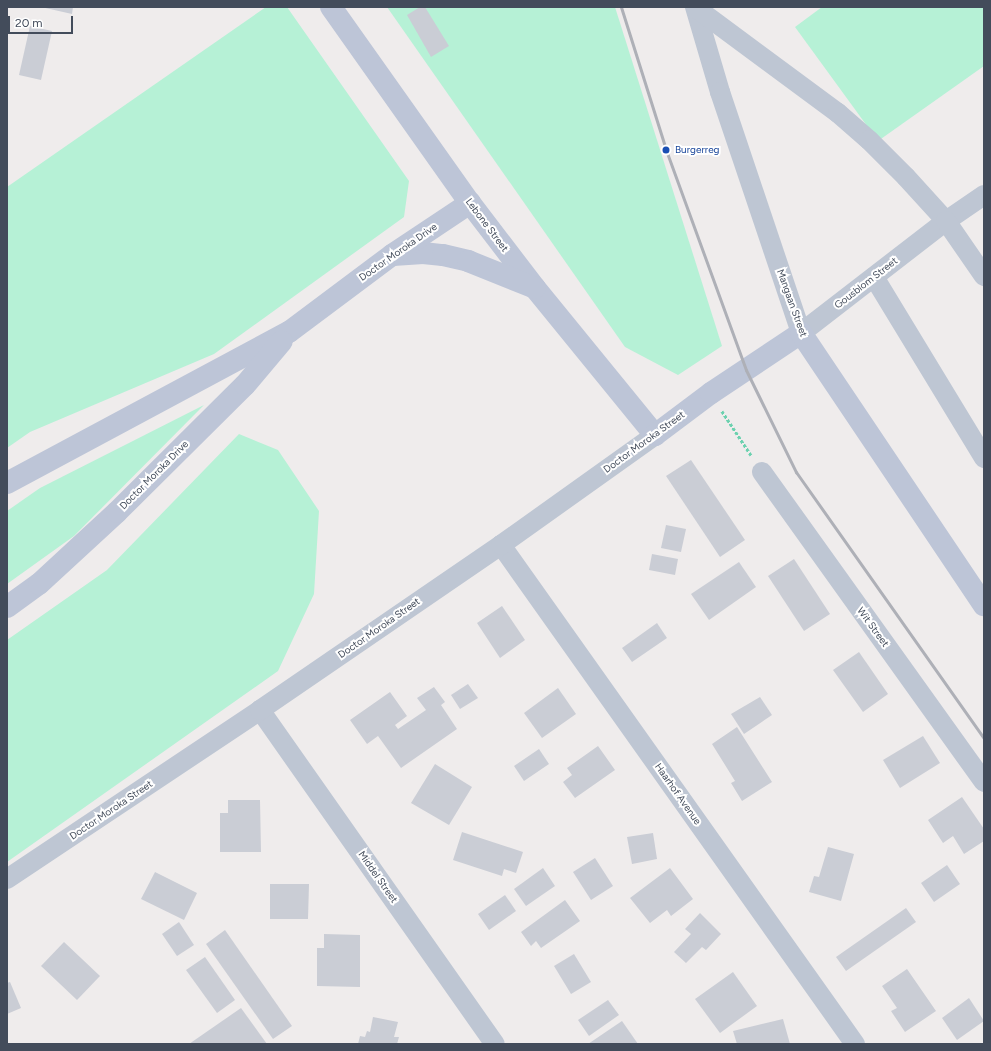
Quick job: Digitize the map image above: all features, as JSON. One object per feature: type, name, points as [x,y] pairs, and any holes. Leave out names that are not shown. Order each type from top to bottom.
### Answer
[{"type":"street","name":"Lebone Street","points":[[331,7],[470,203],[536,288],[655,435]]},
{"type":"street","points":[[696,8],[838,113],[906,177],[946,221],[984,276]]},
{"type":"street","name":"Mangaan Street","points":[[696,8],[720,92],[801,333],[984,605]]},
{"type":"street","name":"Gousblom Street","points":[[746,370],[801,333],[946,221],[984,195]]},
{"type":"street","name":"Doctor Moroka Drive","points":[[7,483],[289,332],[392,255],[470,203]]},
{"type":"street","points":[[392,255],[423,253],[443,255],[468,261],[536,288]]},
{"type":"street","points":[[874,277],[984,458]]},
{"type":"street","name":"Doctor Moroka Drive","points":[[7,607],[40,584],[117,512],[245,385],[289,332]]},
{"type":"street","name":"Doctor Moroka Street","points":[[7,879],[260,710],[501,544],[655,435],[711,393],[746,370]]},
{"type":"street","name":"Wit Street","points":[[762,472],[984,782]]},
{"type":"street","name":"Haarhof Avenue","points":[[501,544],[855,1044]]},
{"type":"street","name":"Middel Street","points":[[260,710],[495,1044]]},
{"type":"path","points":[[711,393],[762,472]]},
{"type":"green space","points":[[266,7],[287,7],[409,181],[404,217],[214,354],[30,432],[7,448],[7,187]]},
{"type":"green space","points":[[387,7],[615,7],[722,346],[678,375],[625,347]]},
{"type":"green space","points":[[822,7],[984,7],[984,66],[878,141],[795,27]]},
{"type":"green space","points":[[204,405],[74,536],[7,584],[7,511],[40,488]]},
{"type":"green space","points":[[239,434],[278,450],[319,511],[314,594],[278,671],[7,862],[7,640],[107,570]]},
{"type":"building","points":[[41,7],[73,7],[72,14]]},
{"type":"building","points":[[420,7],[425,7],[449,46],[431,57],[407,15]]},
{"type":"building","points":[[30,26],[52,31],[41,80],[19,75]]},
{"type":"building","points":[[691,460],[745,540],[720,557],[666,476]]},
{"type":"building","points":[[666,525],[686,529],[681,552],[661,548]]},
{"type":"building","points":[[652,554],[678,559],[675,575],[649,570]]},
{"type":"building","points":[[794,559],[830,614],[804,631],[768,576]]},
{"type":"building","points":[[739,562],[756,587],[709,620],[691,594]]},
{"type":"building","points":[[502,606],[525,640],[500,658],[477,623]]},
{"type":"building","points":[[657,623],[667,638],[632,662],[622,648]]},
{"type":"building","points":[[859,652],[888,694],[863,712],[833,670]]},
{"type":"building","points":[[468,684],[478,698],[460,709],[451,695]]},
{"type":"building","points":[[434,687],[445,702],[441,705],[457,729],[401,768],[378,736],[367,744],[350,720],[390,692],[407,716],[395,725],[398,729],[426,710],[417,698]]},
{"type":"building","points":[[558,688],[576,714],[542,738],[524,713]]},
{"type":"building","points":[[760,697],[772,715],[744,734],[731,714]]},
{"type":"building","points":[[737,727],[772,782],[742,801],[731,783],[735,781],[712,744]]},
{"type":"building","points":[[923,736],[940,763],[900,788],[883,760]]},
{"type":"building","points":[[598,746],[615,770],[575,798],[563,782],[572,775],[567,768]]},
{"type":"building","points":[[539,749],[549,764],[524,781],[514,766]]},
{"type":"building","points":[[435,764],[472,787],[449,825],[411,803]]},
{"type":"building","points":[[962,797],[984,829],[984,841],[964,854],[953,836],[943,843],[928,820]]},
{"type":"building","points":[[228,800],[260,800],[261,852],[220,852],[220,813],[228,813]]},
{"type":"building","points":[[462,832],[523,852],[516,873],[504,869],[502,876],[453,860]]},
{"type":"building","points":[[653,833],[657,859],[632,864],[627,837]]},
{"type":"building","points":[[828,847],[854,854],[841,901],[809,892],[814,876],[819,877]]},
{"type":"building","points":[[595,858],[613,886],[591,900],[573,872]]},
{"type":"building","points":[[947,865],[960,884],[934,902],[921,883]]},
{"type":"building","points":[[543,868],[555,886],[526,906],[514,889]]},
{"type":"building","points":[[670,868],[693,899],[671,916],[667,910],[650,923],[630,898]]},
{"type":"building","points":[[155,872],[197,893],[184,920],[141,899]]},
{"type":"building","points":[[270,884],[309,884],[308,919],[270,919]]},
{"type":"building","points":[[505,895],[516,911],[489,930],[478,914]]},
{"type":"building","points":[[565,900],[580,921],[541,948],[536,941],[531,946],[521,932]]},
{"type":"building","points":[[906,908],[916,922],[846,971],[836,957]]},
{"type":"building","points":[[700,913],[721,934],[706,950],[702,947],[686,963],[674,952],[691,934],[685,929]]},
{"type":"building","points":[[179,922],[194,945],[177,956],[162,934]]},
{"type":"building","points":[[225,930],[292,1026],[273,1039],[206,944]]},
{"type":"building","points":[[324,934],[360,935],[360,987],[317,986],[317,948],[324,948]]},
{"type":"building","points":[[64,942],[100,976],[77,1000],[41,966]]},
{"type":"building","points":[[574,954],[591,982],[571,994],[554,966]]},
{"type":"building","points":[[205,957],[235,1000],[217,1013],[186,970]]},
{"type":"building","points":[[907,969],[936,1011],[905,1032],[891,1011],[897,1008],[882,986]]},
{"type":"building","points":[[733,972],[757,1006],[720,1033],[695,999]]},
{"type":"building","points":[[10,982],[21,1008],[7,1014],[7,983]]},
{"type":"building","points":[[969,998],[984,1021],[957,1040],[942,1018]]},
{"type":"building","points":[[608,1000],[619,1015],[589,1036],[578,1020]]},
{"type":"building","points":[[241,1008],[267,1044],[189,1044]]},
{"type":"building","points":[[373,1017],[398,1022],[394,1037],[399,1037],[397,1044],[358,1044],[360,1036],[365,1037],[367,1031],[370,1032]]},
{"type":"building","points":[[783,1019],[790,1044],[737,1044],[733,1031]]},
{"type":"building","points":[[622,1021],[638,1044],[588,1044]]},
{"type":"railway","points":[[621,7],[666,150],[746,370],[796,472],[984,739]]},
{"type":"place","name":"Burgerreg","points":[[666,150]]}]
